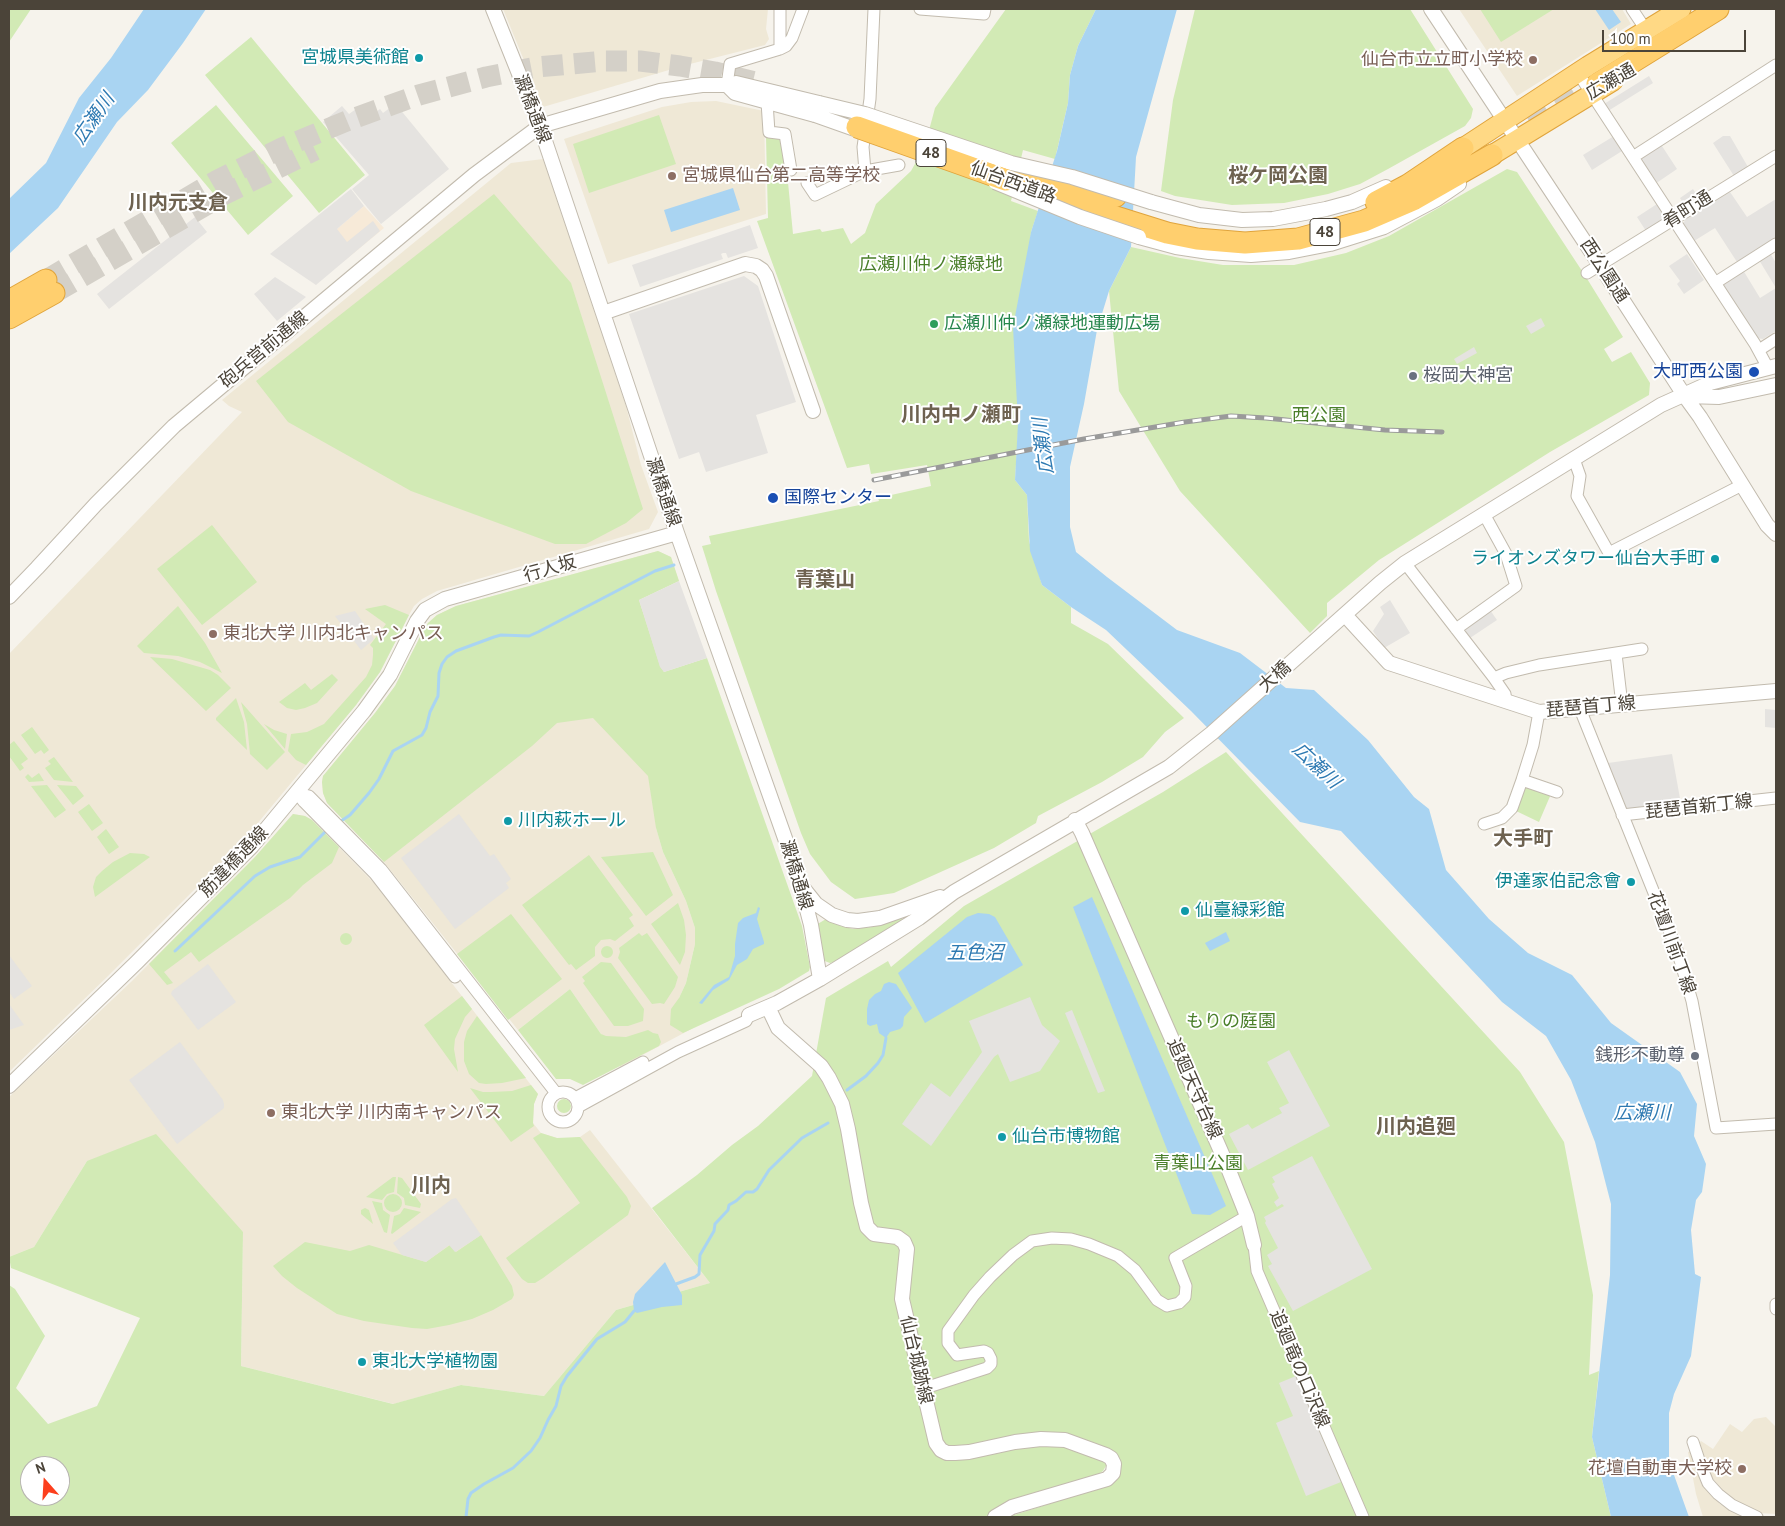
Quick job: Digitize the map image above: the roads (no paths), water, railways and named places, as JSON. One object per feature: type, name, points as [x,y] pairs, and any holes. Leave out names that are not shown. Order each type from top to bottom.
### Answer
[{"type":"highway","name":"広瀬通","points":[[1516,138],[1590,82],[1646,30],[1681,9]]},
{"type":"highway","name":"48","points":[[1590,82],[1702,9]]},
{"type":"highway","name":"48","points":[[1590,82],[1718,9]]},
{"type":"highway","name":"広瀬通","points":[[1504,120],[1659,54],[1731,9]]},
{"type":"highway","name":"仙台西道路","points":[[863,114],[1042,186],[1145,219]]},
{"type":"highway","name":"48","points":[[1145,219],[1246,231],[1291,228],[1318,223],[1356,211],[1408,185],[1504,120]]},
{"type":"highway","name":"48","points":[[1145,219],[1197,239],[1245,243],[1298,239],[1364,221],[1407,202],[1492,155],[1516,138]]},
{"type":"highway","name":"仙台西道路","points":[[1042,186],[1145,219]]},
{"type":"highway","points":[[9,301],[50,287],[9,318]]},
{"type":"street","name":"澱橋通線","points":[[493,9],[540,126],[677,532],[798,875],[811,925],[820,979]]},
{"type":"street","points":[[780,9],[780,49]]},
{"type":"street","points":[[727,85],[730,64],[786,46],[792,38],[803,9]]},
{"type":"street","points":[[865,171],[863,114],[874,9]]},
{"type":"street","points":[[920,9],[984,14],[985,9]]},
{"type":"street","name":"西公園通","points":[[1431,9],[1700,417],[1767,525],[1776,534]]},
{"type":"street","points":[[1632,9],[1646,30]]},
{"type":"street","points":[[1633,157],[1776,65]]},
{"type":"street","points":[[1590,82],[1633,157],[1772,367]]},
{"type":"street","points":[[540,126],[660,91],[688,86],[736,83],[817,109],[1080,217],[1145,219]]},
{"type":"street","points":[[727,85],[735,93],[767,102],[865,114],[1011,163],[1072,177],[1145,219]]},
{"type":"street","points":[[767,102],[769,132],[786,134],[790,170]]},
{"type":"street","name":"砲兵営前通線","points":[[9,597],[96,504],[174,426],[474,176],[540,126]]},
{"type":"street","name":"肴町通","points":[[1587,273],[1776,156]]},
{"type":"street","points":[[808,183],[815,195],[865,171],[899,164]]},
{"type":"street","points":[[1715,283],[1776,244]]},
{"type":"street","points":[[602,313],[745,264],[756,266],[766,276],[813,412]]},
{"type":"street","points":[[1759,350],[1776,339]]},
{"type":"street","name":"大橋","points":[[954,892],[1169,767],[1212,733],[1405,563],[1661,405],[1710,383],[1772,367]]},
{"type":"street","points":[[1684,395],[1722,396],[1776,385]]},
{"type":"street","points":[[1574,460],[1580,476],[1577,496],[1609,553],[1742,484]]},
{"type":"street","points":[[1456,629],[1516,586],[1506,554],[1484,514]]},
{"type":"street","name":"行人坂","points":[[425,610],[445,599],[677,532]]},
{"type":"street","points":[[1405,563],[1494,678],[1505,694],[1506,701]]},
{"type":"street","name":"筋違橋通線","points":[[9,1086],[137,962],[252,846],[364,711],[390,675],[417,621],[425,610]]},
{"type":"street","name":"琵琶首丁線","points":[[1342,618],[1389,663],[1539,712],[1776,691]]},
{"type":"street","points":[[1494,678],[1506,673],[1539,666],[1642,649]]},
{"type":"street","points":[[1616,654],[1622,705]]},
{"type":"street","name":"花壇川前丁線","points":[[1580,709],[1677,950],[1692,1001],[1716,1128],[1776,1124]]},
{"type":"street","points":[[1484,824],[1502,818],[1512,808],[1533,745],[1539,712]]},
{"type":"street","points":[[1522,780],[1557,792]]},
{"type":"street","points":[[297,793],[374,874],[553,1096]]},
{"type":"street","name":"琵琶首新丁線","points":[[1622,815],[1776,798]]},
{"type":"street","name":"追廻天守台線","points":[[1075,820],[1226,1163],[1247,1216]]},
{"type":"street","points":[[798,875],[804,890],[816,904],[832,915],[847,920],[880,918],[954,892]]},
{"type":"street","points":[[577,1102],[565,1092],[553,1096],[548,1106],[548,1112],[559,1122],[573,1118],[577,1102],[746,1021],[749,1015],[820,979],[919,918],[954,892]]},
{"type":"street","name":"仙台城跡線","points":[[768,1007],[778,1028],[821,1066],[842,1104],[867,1227],[874,1234],[897,1237],[904,1242],[907,1249],[902,1299],[922,1389],[936,1443],[941,1450],[948,1453],[969,1452],[1015,1442],[1041,1439],[1065,1440],[1100,1452],[1111,1458],[1114,1464],[1113,1473],[1107,1479],[1012,1507],[995,1517]]},
{"type":"street","points":[[922,1389],[987,1368],[991,1364],[992,1359],[984,1351],[957,1355],[948,1343],[948,1331],[974,1295],[990,1277],[1013,1255],[1032,1241],[1052,1238],[1071,1240],[1089,1244],[1118,1256],[1135,1270],[1157,1300],[1166,1306],[1179,1303],[1185,1297],[1186,1286],[1175,1258],[1247,1216]]},
{"type":"street","name":"追廻竜の口沢線","points":[[1247,1216],[1254,1245],[1257,1270],[1363,1517]]},
{"type":"street","points":[[1693,1442],[1708,1483],[1732,1505],[1757,1517]]},
{"type":"water","name":"広瀬川","points":[[144,9],[206,9],[148,90],[117,122],[58,208],[9,254],[9,199],[46,163],[79,98],[111,58]]},
{"type":"water","name":"広瀬川","points":[[1096,9],[1177,9],[1136,157],[1131,247],[1109,291],[1097,330],[1084,404],[1070,467],[1070,527],[1076,552],[1177,630],[1240,653],[1286,688],[1314,690],[1368,740],[1414,797],[1429,809],[1446,870],[1489,919],[1528,953],[1572,975],[1611,1023],[1680,1072],[1697,1104],[1694,1136],[1706,1164],[1702,1192],[1696,1200],[1691,1230],[1695,1274],[1701,1277],[1691,1356],[1674,1394],[1669,1413],[1669,1461],[1689,1517],[1611,1517],[1592,1437],[1610,1275],[1611,1204],[1595,1142],[1571,1080],[1546,1036],[1502,1002],[1341,831],[1300,822],[1191,711],[1106,630],[1042,585],[1030,551],[1027,495],[1015,480],[1018,423],[1013,327],[1031,232],[1057,151],[1068,103],[1070,75],[1078,46]]},
{"type":"water","points":[[1595,9],[1612,9],[1621,22],[1609,30]]},
{"type":"water","points":[[733,188],[740,210],[671,232],[664,210]]},
{"type":"water","points":[[1092,897],[1226,1206],[1210,1215],[1192,1214],[1073,907]]},
{"type":"water","points":[[758,907],[760,908],[757,919],[764,944],[753,949],[747,959],[737,965],[729,980],[713,990],[702,1004],[699,1003],[714,985],[729,977],[735,956],[738,923],[743,918],[756,913]]},
{"type":"water","name":"五色沼","points":[[978,913],[989,914],[995,917],[1023,965],[925,1023],[898,973],[967,917]]},
{"type":"water","points":[[1226,932],[1230,941],[1210,951],[1205,943]]},
{"type":"water","points":[[889,982],[896,984],[912,1008],[904,1017],[903,1026],[890,1032],[886,1038],[879,1033],[877,1024],[870,1026],[867,1024],[867,1009],[869,1000],[881,991],[884,984]]},
{"type":"water","points":[[665,1262],[682,1295],[682,1305],[662,1307],[637,1313],[634,1311],[633,1302],[635,1294]]},
{"type":"waterway","points":[[341,821],[350,815],[369,793],[379,779],[393,751],[422,735],[438,696],[439,673],[447,657],[456,651],[501,635],[529,636],[655,571],[674,565]]},
{"type":"waterway","points":[[175,951],[255,876],[270,867],[300,857],[325,832]]},
{"type":"waterway","points":[[847,1090],[866,1076],[878,1063],[883,1055],[886,1038]]},
{"type":"waterway","points":[[676,1284],[699,1274],[700,1255],[714,1231],[715,1224],[728,1210],[729,1205],[746,1192],[753,1192],[757,1189],[769,1170],[802,1138],[828,1123]]},
{"type":"waterway","points":[[466,1517],[468,1499],[471,1493],[513,1468],[531,1451],[540,1438],[556,1406],[561,1386],[567,1376],[597,1339],[625,1322],[634,1311]]},
{"type":"tunnel","points":[[46,280],[216,181],[282,148],[349,120],[419,95],[486,77],[537,67],[605,61],[640,61],[680,66],[715,72],[763,84]]},
{"type":"tunnel","points":[[1526,116],[1593,77]]},
{"type":"tunnel","points":[[54,293],[225,194],[315,150]]},
{"type":"railway","points":[[874,480],[1084,439],[1231,416],[1385,430],[1442,432]]},
{"type":"place","name":"宮城県美術館","points":[[419,58]]},
{"type":"place","name":"仙台市立立町小学校","points":[[1533,60]]},
{"type":"place","name":"宮城県仙台第二高等学校","points":[[672,176]]},
{"type":"place","name":"広瀬川仲ノ瀬緑地運動広場","points":[[934,324]]},
{"type":"place","name":"大町西公園","points":[[1754,372]]},
{"type":"place","name":"桜岡大神宮","points":[[1413,376]]},
{"type":"place","name":"国際センター","points":[[773,498]]},
{"type":"place","name":"ライオンズタワー仙台大手町","points":[[1715,559]]},
{"type":"place","name":"東北大学 川内北キャンパス","points":[[213,634]]},
{"type":"place","name":"川内萩ホール","points":[[508,821]]},
{"type":"place","name":"伊達家伯記念會","points":[[1631,882]]},
{"type":"place","name":"仙臺緑彩館","points":[[1185,911]]},
{"type":"place","name":"銭形不動尊","points":[[1695,1056]]},
{"type":"place","name":"東北大学 川内南キャンパス","points":[[271,1113]]},
{"type":"place","name":"仙台市博物館","points":[[1002,1137]]},
{"type":"place","name":"東北大学植物園","points":[[362,1362]]},
{"type":"place","name":"花壇自動車大学校","points":[[1742,1469]]},
{"type":"district","name":"桜ケ岡公園","points":[[1278,176]]},
{"type":"district","name":"川内元支倉","points":[[178,203]]},
{"type":"district","name":"川内中ノ瀬町","points":[[961,415]]},
{"type":"district","name":"青葉山","points":[[825,580]]},
{"type":"district","name":"大手町","points":[[1523,839]]},
{"type":"district","name":"川内追廻","points":[[1416,1127]]},
{"type":"district","name":"川内","points":[[431,1186]]},
{"type":"park label","name":"広瀬川仲ノ瀬緑地","points":[[931,265]]},
{"type":"park label","name":"西公園","points":[[1319,416]]},
{"type":"park label","name":"もりの庭園","points":[[1231,1022]]},
{"type":"park label","name":"青葉山公園","points":[[1198,1164]]}]
